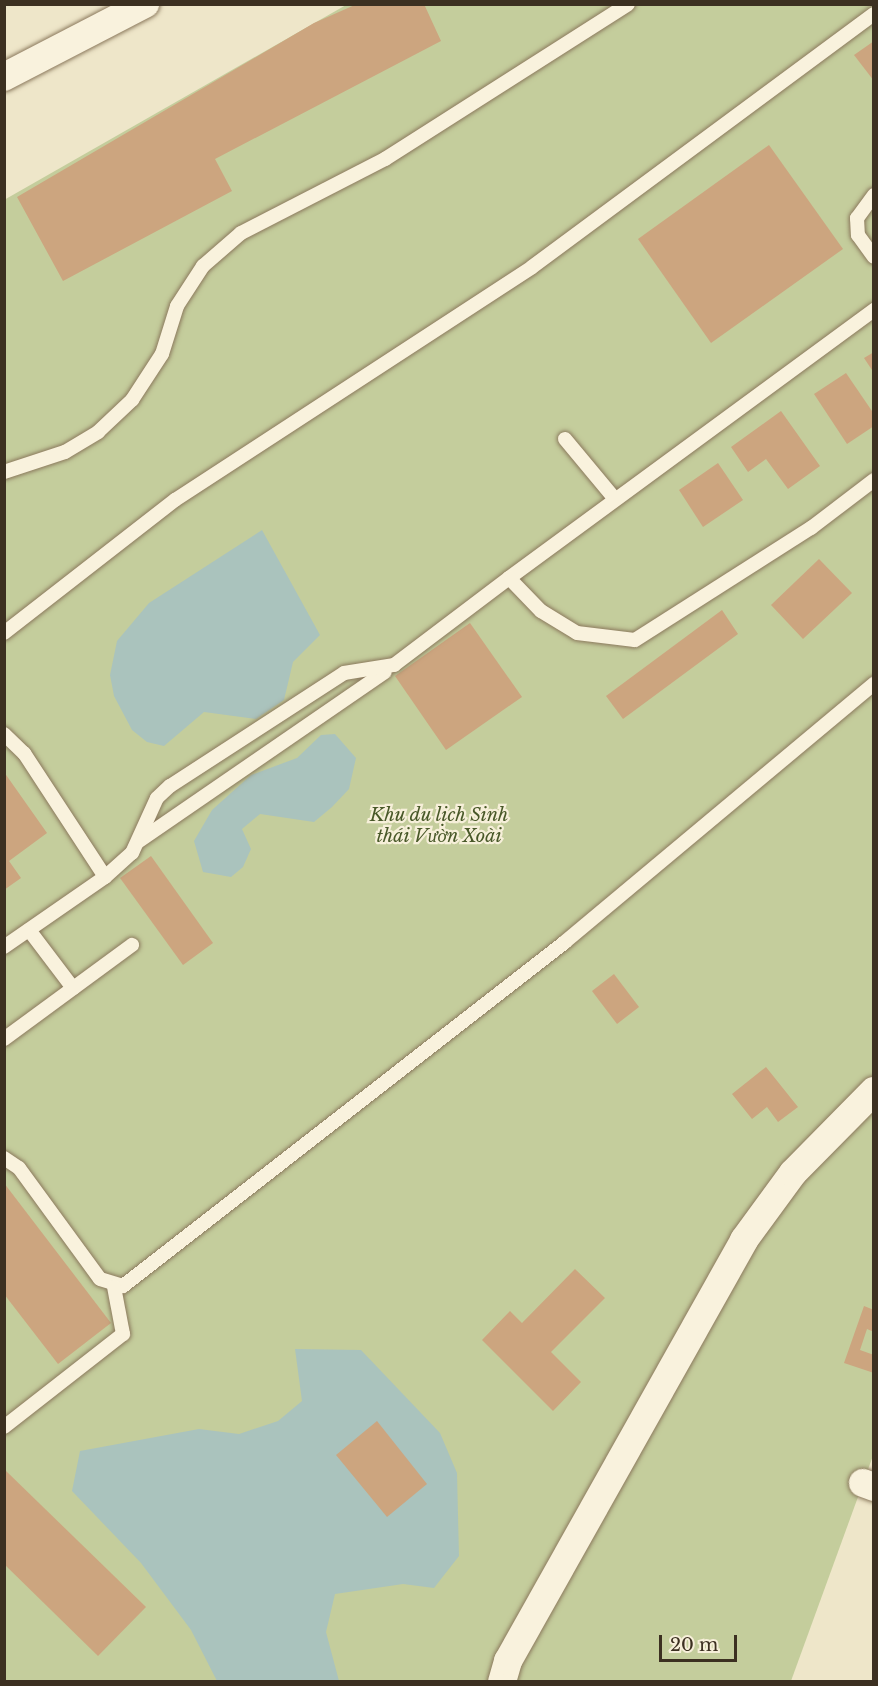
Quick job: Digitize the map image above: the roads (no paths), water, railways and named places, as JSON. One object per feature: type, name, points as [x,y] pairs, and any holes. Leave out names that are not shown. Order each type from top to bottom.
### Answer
[{"type":"street","points":[[4,77],[145,4]]},
{"type":"street","points":[[502,1682],[508,1661],[744,1240],[793,1173],[873,1091]]},
{"type":"lane","points":[[4,472],[65,452],[98,432],[132,400],[162,354],[177,306],[203,266],[242,233],[385,159],[628,4]]},
{"type":"lane","points":[[4,633],[175,500],[532,267],[873,14]]},
{"type":"lane","points":[[873,195],[857,218],[858,235],[873,257]]},
{"type":"lane","points":[[4,947],[105,877],[137,843],[394,665],[873,310]]},
{"type":"lane","points":[[565,439],[615,499]]},
{"type":"lane","points":[[509,578],[541,611],[577,633],[635,640],[811,528],[873,480]]},
{"type":"lane","points":[[137,843],[157,798],[170,786],[344,673],[394,665]]},
{"type":"lane","points":[[114,1287],[136,1279],[240,1200],[604,910],[873,684]]},
{"type":"lane","points":[[4,735],[24,753],[105,877]]},
{"type":"lane","points":[[29,930],[73,988]]},
{"type":"lane","points":[[4,1039],[132,945]]},
{"type":"lane","points":[[4,1158],[19,1168],[100,1279],[114,1287],[123,1334],[4,1427]]},
{"type":"water","points":[[262,530],[320,635],[293,662],[284,700],[256,719],[204,712],[164,746],[147,742],[132,730],[114,696],[110,675],[117,641],[149,603]]},
{"type":"water","points":[[335,734],[356,758],[349,789],[332,807],[314,822],[260,814],[242,829],[251,849],[243,867],[231,877],[203,872],[194,841],[212,810],[251,775],[297,758],[321,735]]},
{"type":"water","points":[[295,1349],[361,1350],[440,1433],[457,1473],[459,1556],[434,1588],[403,1584],[335,1594],[326,1632],[339,1681],[217,1681],[191,1630],[141,1563],[72,1491],[80,1451],[199,1429],[239,1434],[278,1421],[302,1401]]},
{"type":"park label","name":"Khu du lịch Sinh thái Vườn Xoài","points":[[439,826]]}]
